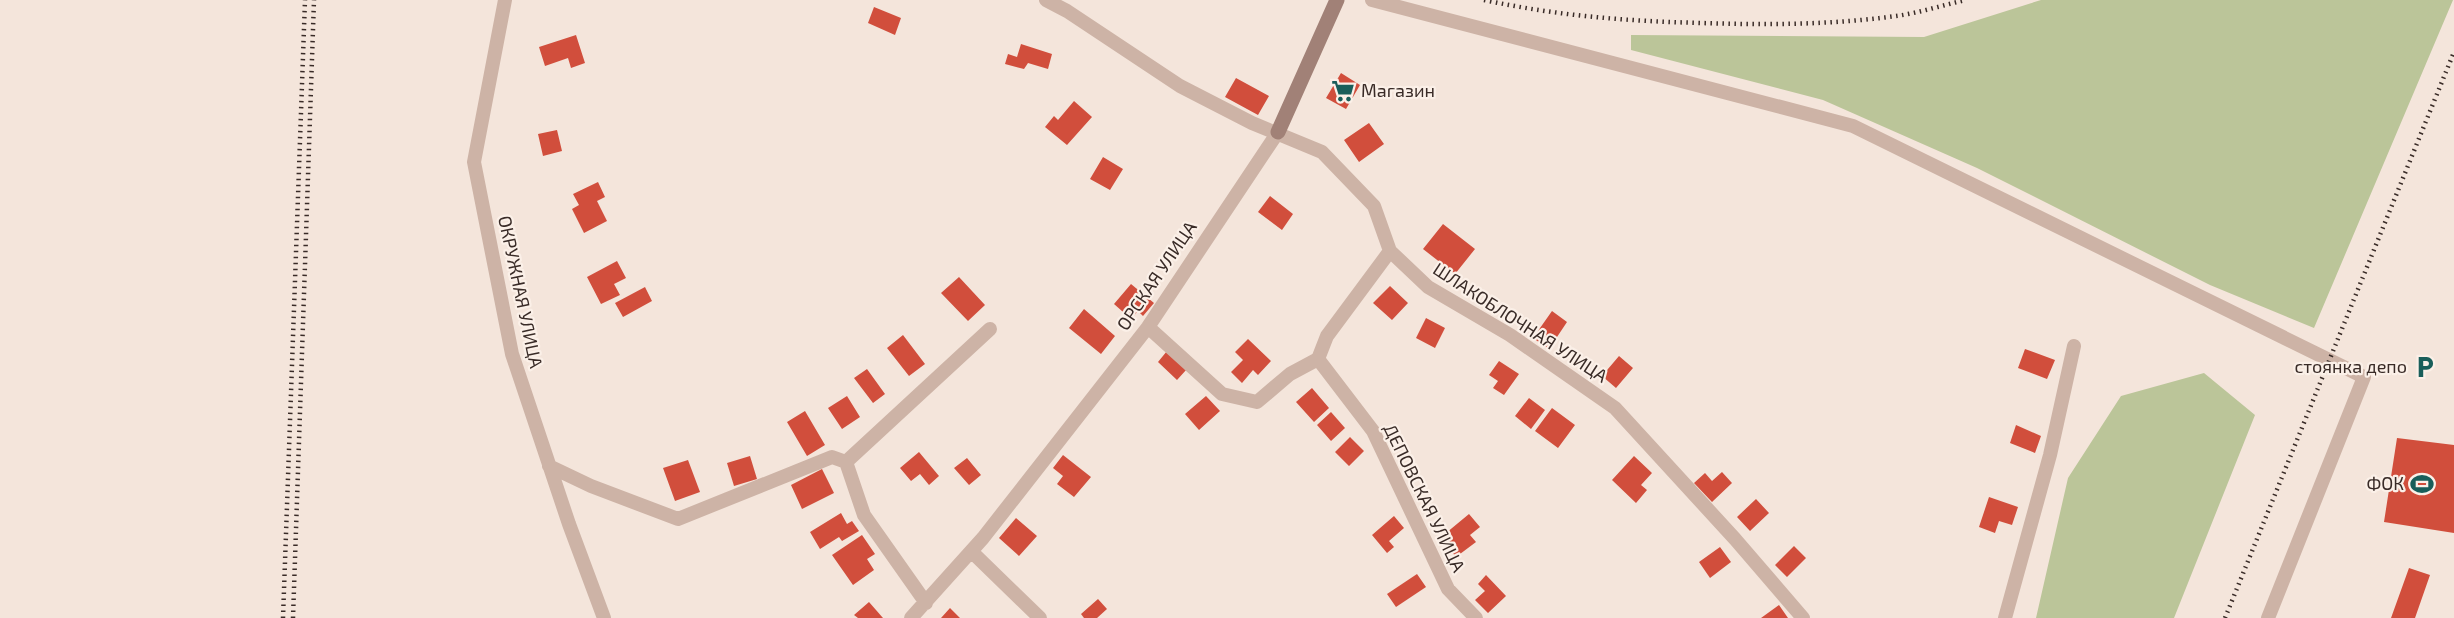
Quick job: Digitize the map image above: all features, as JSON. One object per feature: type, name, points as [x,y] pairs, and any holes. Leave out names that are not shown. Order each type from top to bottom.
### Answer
[{"type":"street","name":"ОКРУЖНАЯ УЛИЦА","points":[[506,0],[474,162],[512,354],[549,466],[604,618]]},
{"type":"street","name":"ШЛАКОБЛОЧНАЯ УЛИЦА","points":[[1046,0],[1068,11],[1180,86],[1252,123],[1322,152],[1374,206],[1390,251],[1428,287],[1510,335],[1615,408],[1735,539],[1803,618]]},
{"type":"street","name":"ОРСКАЯ УЛИЦА","points":[[911,618],[972,552],[1148,327],[1278,132],[1337,0]]},
{"type":"street","points":[[1372,0],[1853,126],[2364,377],[2268,618]]},
{"type":"street","points":[[1148,327],[1222,394],[1257,402],[1290,374],[1318,359],[1327,336],[1390,251]]},
{"type":"street","points":[[846,462],[990,329]]},
{"type":"street","points":[[2005,618],[2050,455],[2074,346]]},
{"type":"street","name":"ДЕПОВСКАЯ УЛИЦА","points":[[1318,359],[1373,431],[1448,589],[1476,618]]},
{"type":"street","points":[[549,466],[591,486],[678,519],[832,457],[846,462]]},
{"type":"street","points":[[846,462],[864,515],[926,603]]},
{"type":"street","points":[[972,552],[1040,618]]},
{"type":"green space","points":[[2041,0],[2453,0],[2314,328],[2210,285],[1977,168],[1823,100],[1631,50],[1631,35],[1924,37]]},
{"type":"green space","points":[[2204,373],[2255,415],[2174,618],[2036,618],[2068,478],[2121,396]]},
{"type":"building","points":[[874,7],[901,18],[895,35],[868,23]]},
{"type":"building","points":[[576,35],[585,63],[571,68],[568,58],[545,66],[539,47]]},
{"type":"building","points":[[1021,44],[1052,54],[1048,69],[1028,63],[1024,69],[1005,64],[1008,54],[1017,57]]},
{"type":"building","name":"Магазин","points":[[1341,73],[1360,85],[1346,109],[1326,98]]},
{"type":"building","points":[[1236,78],[1269,96],[1258,115],[1225,97]]},
{"type":"building","points":[[1074,101],[1092,117],[1067,145],[1045,127],[1054,116],[1058,120]]},
{"type":"building","points":[[1369,123],[1384,144],[1359,162],[1344,140]]},
{"type":"building","points":[[557,130],[562,151],[543,156],[538,134]]},
{"type":"building","points":[[1103,157],[1123,169],[1110,190],[1090,179]]},
{"type":"building","points":[[598,182],[605,197],[597,201],[607,221],[584,233],[572,209],[579,205],[573,194]]},
{"type":"building","points":[[1270,196],[1293,214],[1282,230],[1258,212]]},
{"type":"building","points":[[1443,224],[1475,249],[1455,274],[1423,249]]},
{"type":"building","points":[[617,261],[626,278],[614,284],[620,295],[601,304],[587,277]]},
{"type":"building","points":[[959,277],[985,305],[968,321],[941,293]]},
{"type":"building","points":[[1131,284],[1154,303],[1143,316],[1138,311],[1131,319],[1114,304]]},
{"type":"building","points":[[1390,286],[1408,303],[1392,320],[1373,303]]},
{"type":"building","points":[[645,287],[652,301],[623,317],[615,303]]},
{"type":"building","points":[[1084,309],[1115,336],[1101,354],[1069,328]]},
{"type":"building","points":[[1552,311],[1567,322],[1549,349],[1533,338]]},
{"type":"building","points":[[1426,318],[1445,328],[1435,348],[1416,338]]},
{"type":"building","points":[[903,335],[925,364],[909,376],[887,348]]},
{"type":"building","points":[[1248,339],[1271,361],[1258,375],[1253,370],[1242,383],[1231,372],[1243,360],[1235,352]]},
{"type":"building","points":[[2025,349],[2055,360],[2047,379],[2018,368]]},
{"type":"building","points":[[1167,351],[1187,369],[1177,380],[1158,362]]},
{"type":"building","points":[[1619,356],[1633,368],[1616,388],[1602,376]]},
{"type":"building","points":[[1499,361],[1519,374],[1504,395],[1493,388],[1498,381],[1489,375]]},
{"type":"building","points":[[867,369],[885,394],[873,403],[854,378]]},
{"type":"building","points":[[1312,388],[1329,408],[1314,422],[1296,402]]},
{"type":"building","points":[[847,396],[860,417],[842,429],[828,408]]},
{"type":"building","points":[[1206,396],[1220,411],[1199,430],[1185,414]]},
{"type":"building","points":[[1529,398],[1545,410],[1531,429],[1515,416]]},
{"type":"building","points":[[1552,408],[1575,425],[1558,448],[1535,431]]},
{"type":"building","points":[[805,411],[825,445],[807,456],[787,422]]},
{"type":"building","points":[[1331,412],[1345,428],[1331,441],[1317,425]]},
{"type":"building","points":[[2016,425],[2041,436],[2035,453],[2010,443]]},
{"type":"building","points":[[1350,437],[1364,451],[1349,466],[1335,452]]},
{"type":"building","name":"ФОК","points":[[2397,438],[2454,445],[2454,533],[2384,522]]},
{"type":"building","points":[[919,452],[939,476],[929,485],[920,474],[911,481],[900,468]]},
{"type":"building","points":[[1063,455],[1091,477],[1074,497],[1057,484],[1063,476],[1053,468]]},
{"type":"building","points":[[750,456],[757,479],[734,486],[727,463]]},
{"type":"building","points":[[1634,456],[1652,473],[1641,485],[1647,490],[1636,503],[1612,480]]},
{"type":"building","points":[[967,458],[981,475],[969,485],[954,468]]},
{"type":"building","points":[[688,460],[700,492],[675,501],[663,468]]},
{"type":"building","points":[[822,469],[834,493],[802,509],[791,485]]},
{"type":"building","points":[[1722,472],[1732,483],[1712,502],[1694,483],[1705,473],[1712,481]]},
{"type":"building","points":[[1989,497],[2018,507],[2012,525],[1999,521],[1995,533],[1979,527]]},
{"type":"building","points":[[1756,499],[1769,513],[1750,531],[1737,517]]},
{"type":"building","points":[[841,513],[847,524],[852,521],[859,531],[842,541],[839,537],[820,549],[810,532]]},
{"type":"building","points":[[1469,514],[1480,527],[1470,535],[1476,542],[1456,557],[1440,538]]},
{"type":"building","points":[[1394,516],[1404,528],[1389,541],[1394,547],[1387,553],[1372,535]]},
{"type":"building","points":[[1016,518],[1037,536],[1019,556],[999,538]]},
{"type":"building","points":[[862,535],[875,554],[867,559],[874,570],[853,585],[832,555]]},
{"type":"building","points":[[1794,546],[1806,558],[1787,577],[1775,565]]},
{"type":"building","points":[[1720,547],[1731,562],[1710,578],[1699,562]]},
{"type":"building","points":[[2409,568],[2430,575],[2415,618],[2391,618]]},
{"type":"building","points":[[1417,574],[1426,587],[1396,607],[1387,594]]},
{"type":"building","points":[[1486,575],[1506,596],[1488,613],[1475,600],[1485,591],[1478,584]]},
{"type":"building","points":[[1098,599],[1107,609],[1097,618],[1084,618],[1081,614]]},
{"type":"building","points":[[869,602],[883,618],[858,618],[854,615]]},
{"type":"building","points":[[1779,605],[1788,618],[1761,618]]},
{"type":"building","points":[[950,608],[960,618],[941,618]]},
{"type":"railway","points":[[283,618],[305,0]]},
{"type":"railway","points":[[293,618],[314,0]]},
{"type":"railway","points":[[1484,0],[1566,14],[1619,19],[1774,24],[1823,23],[1896,16],[1966,0]]},
{"type":"railway","points":[[2225,618],[2454,52]]},
{"type":"place","name":"Магазин","points":[[1343,91]]},
{"type":"place","name":"стоянка депо","points":[[2425,367]]},
{"type":"place","name":"ФОК","points":[[2422,484]]}]
